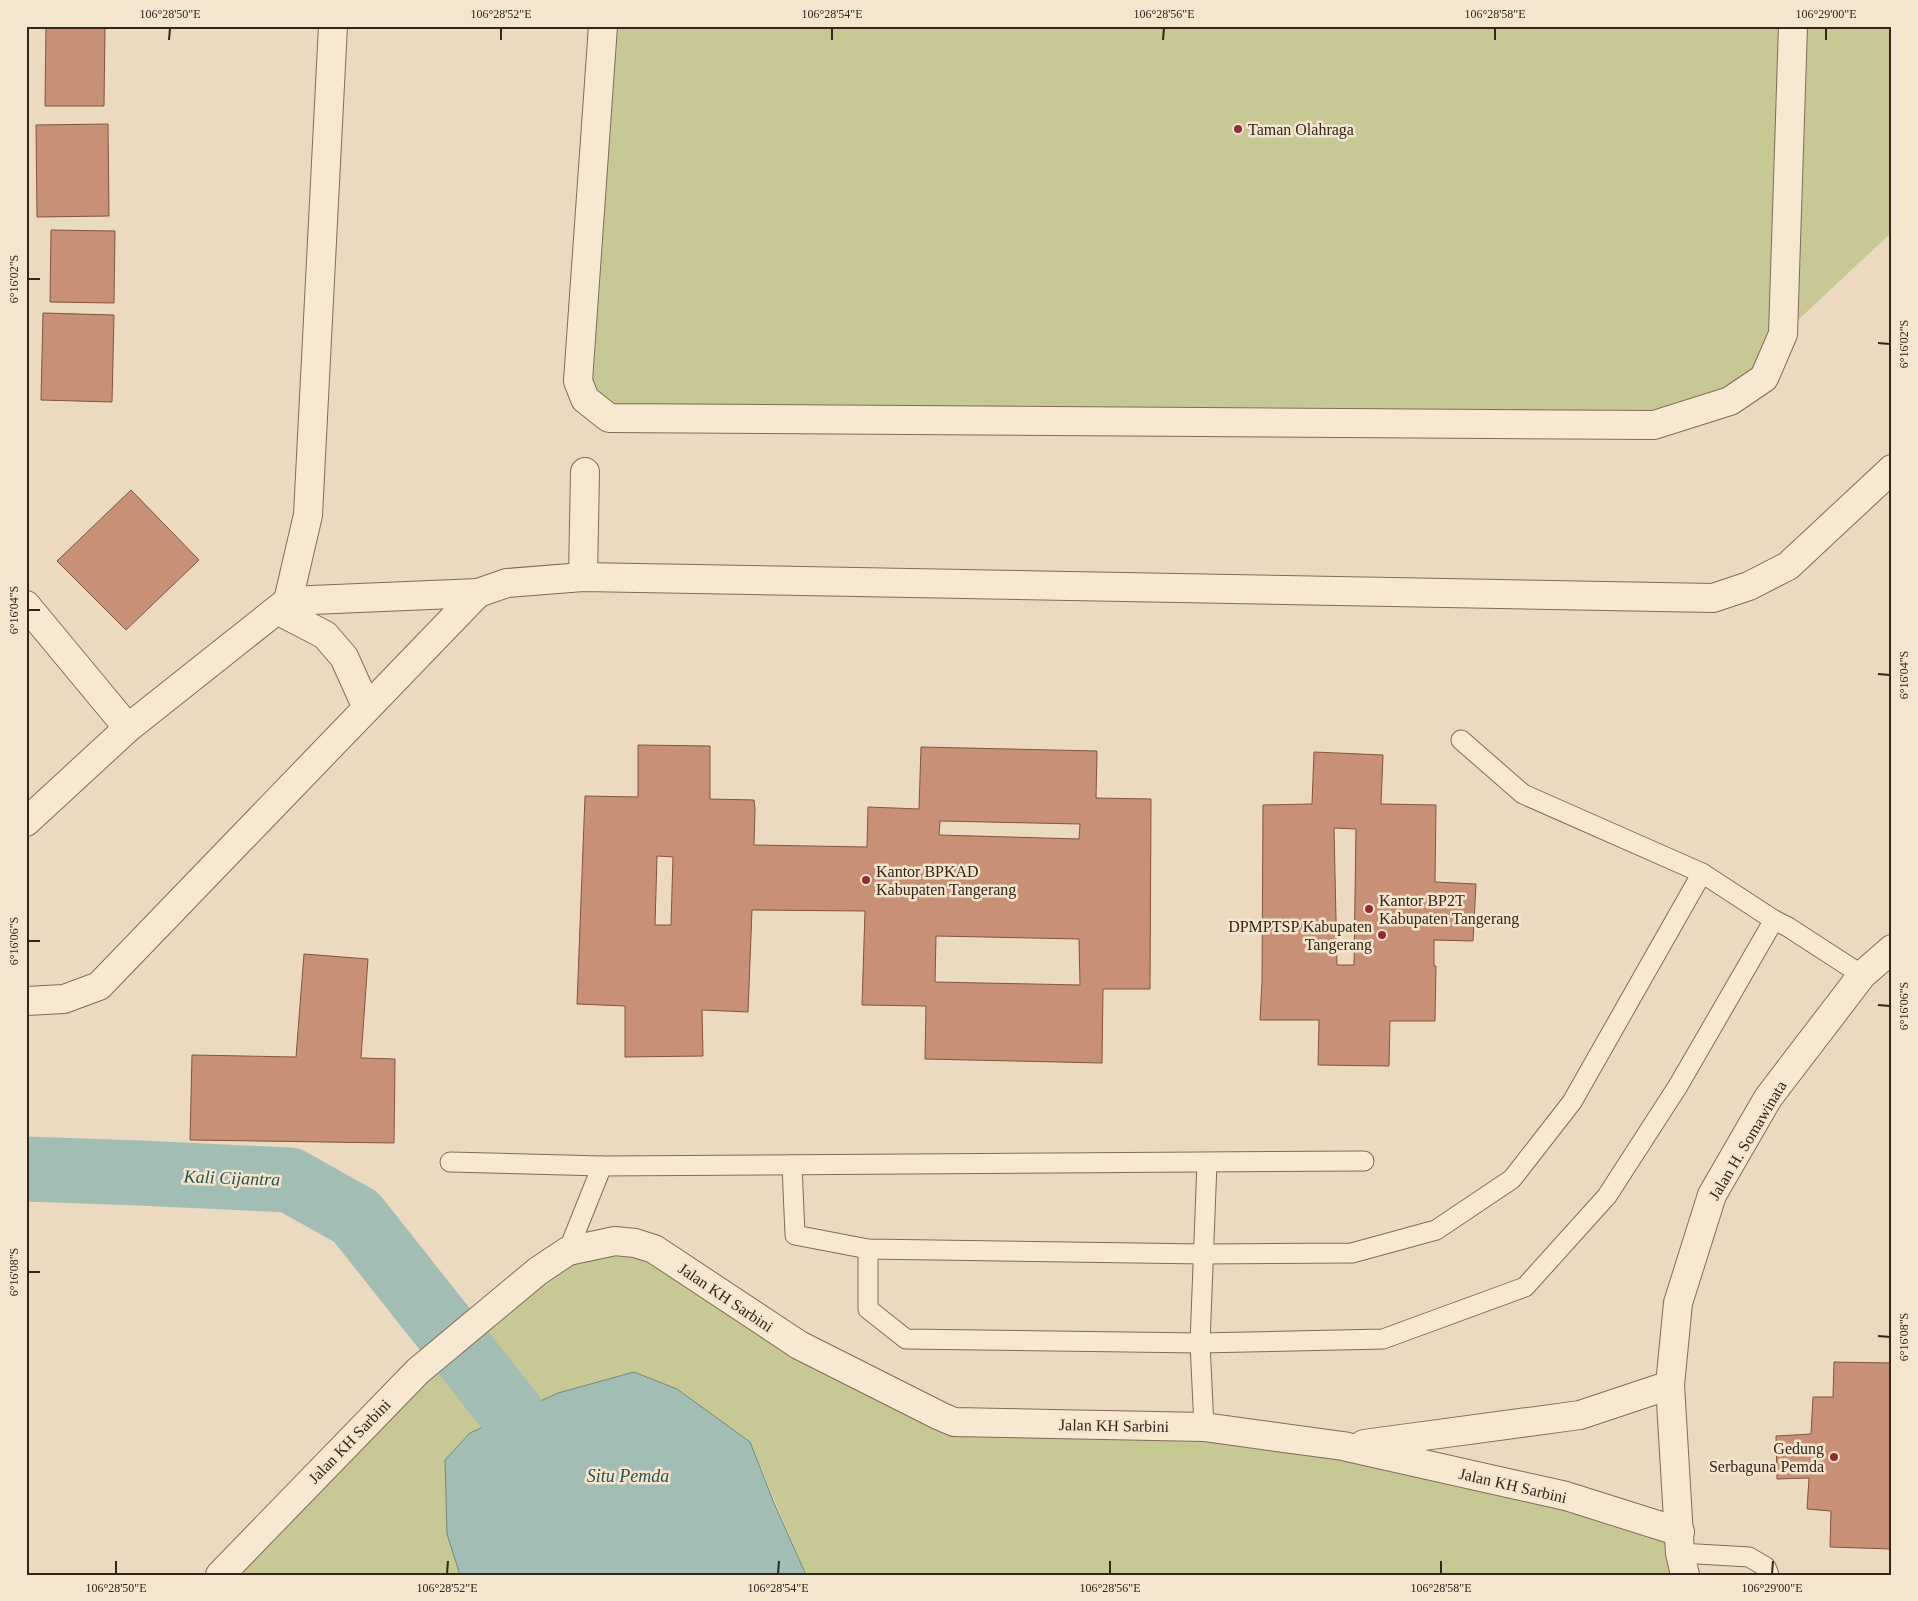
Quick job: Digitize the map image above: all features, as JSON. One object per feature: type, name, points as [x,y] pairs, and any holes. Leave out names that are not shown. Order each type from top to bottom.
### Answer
[{"type":"street","points":[[283,606],[308,515],[333,26]]},
{"type":"street","points":[[603,26],[578,381],[585,398],[608,418],[1654,425],[1730,401],[1764,378],[1783,334],[1793,26]]},
{"type":"street","points":[[26,822],[128,728],[283,606],[478,593],[507,583],[583,577],[1713,598],[1749,586],[1788,566],[1892,469]]},
{"type":"street","points":[[583,577],[585,472]]},
{"type":"street","points":[[26,1000],[64,999],[98,986],[478,593]]},
{"type":"street","points":[[26,605],[128,728]]},
{"type":"street","points":[[283,606],[326,635],[344,656],[367,708]]},
{"type":"street","name":"Jalan H. Somawinata","points":[[1682,1553],[1670,1385],[1678,1303],[1712,1195],[1768,1098],[1862,975],[1892,949]]},
{"type":"street","name":"Jalan KH Sarbini","points":[[220,1575],[418,1371],[538,1271],[568,1251],[615,1241],[635,1243],[654,1249],[799,1345],[954,1422],[1204,1427],[1343,1446],[1566,1496],[1682,1553]]},
{"type":"street","name":"Jalan KH Sarbini","points":[[1343,1446],[1580,1415],[1670,1385]]},
{"type":"lane","points":[[1461,740],[1523,794],[1702,873],[1862,975]]},
{"type":"lane","points":[[792,1165],[795,1235],[868,1249],[1204,1254],[1352,1253],[1436,1230],[1512,1179],[1572,1102],[1702,873]]},
{"type":"lane","points":[[868,1249],[868,1309],[906,1339],[1200,1342],[1383,1339],[1525,1286],[1607,1196],[1678,1086],[1774,920]]},
{"type":"lane","points":[[450,1162],[602,1166],[1364,1161]]},
{"type":"lane","points":[[1204,1427],[1200,1342],[1207,1163]]},
{"type":"lane","points":[[568,1251],[602,1166]]},
{"type":"lane","points":[[1682,1553],[1750,1557],[1766,1567],[1769,1575]]},
{"type":"green space","name":"Taman Olahraga","points":[[588,26],[1892,26],[1892,232],[1783,334],[1764,378],[1654,425],[628,419],[578,381]]},
{"type":"green space","points":[[615,1241],[940,1416],[1204,1427],[1680,1532],[1689,1575],[806,1575],[750,1442],[558,1393],[470,1433],[445,1460],[447,1534],[460,1575],[220,1575],[538,1271]]},
{"type":"water","name":"Situ Pemda","points":[[634,1372],[677,1389],[750,1442],[774,1503],[806,1575],[460,1575],[447,1534],[445,1460],[470,1433],[558,1393]]},
{"type":"building","points":[[46,26],[105,26],[104,106],[45,106]]},
{"type":"building","points":[[108,124],[109,216],[37,217],[36,125]]},
{"type":"building","points":[[51,230],[115,231],[114,303],[50,302]]},
{"type":"building","points":[[43,313],[114,315],[112,402],[41,400]]},
{"type":"building","points":[[131,490],[199,560],[126,630],[57,561]]},
{"type":"building","points":[[638,745],[710,746],[710,799],[754,800],[754,845],[867,847],[868,807],[919,809],[921,747],[1097,751],[1096,798],[1151,799],[1150,989],[1103,989],[1102,1063],[925,1059],[926,1006],[862,1005],[865,911],[752,910],[748,1012],[702,1010],[703,1056],[625,1057],[625,1006],[577,1004],[585,796],[638,797]],"holes":[[[940,821],[1080,824],[1079,839],[939,835]],[[657,856],[673,857],[671,925],[655,925]],[[936,936],[1079,939],[1080,985],[935,982]]]},
{"type":"building","points":[[1314,752],[1383,755],[1381,804],[1436,805],[1435,882],[1476,884],[1473,941],[1434,940],[1434,966],[1436,966],[1435,1021],[1390,1021],[1389,1066],[1318,1065],[1319,1020],[1260,1020],[1263,805],[1312,804]],"holes":[[[1334,828],[1356,829],[1354,965],[1337,965]]]},
{"type":"building","points":[[304,954],[368,959],[361,1058],[395,1059],[394,1143],[190,1140],[192,1055],[296,1057]]},
{"type":"building","name":"Gedung Serbaguna Pemda","points":[[1834,1362],[1892,1363],[1892,1549],[1830,1547],[1831,1511],[1807,1509],[1809,1478],[1777,1479],[1776,1436],[1811,1434],[1813,1397],[1833,1397]]},
{"type":"waterway","name":"Kali Cijantra","points":[[26,1169],[290,1180],[356,1217],[512,1414]]},
{"type":"place","name":"Taman Olahraga","points":[[1238,129]]},
{"type":"place","name":"Kantor BPKAD Kabupaten Tangerang","points":[[866,880]]},
{"type":"place","name":"Kantor BP2T Kabupaten Tangerang","points":[[1369,909]]},
{"type":"place","name":"DPMPTSP Kabupaten Tangerang","points":[[1382,935]]},
{"type":"place","name":"Gedung Serbaguna Pemda","points":[[1834,1457]]}]
